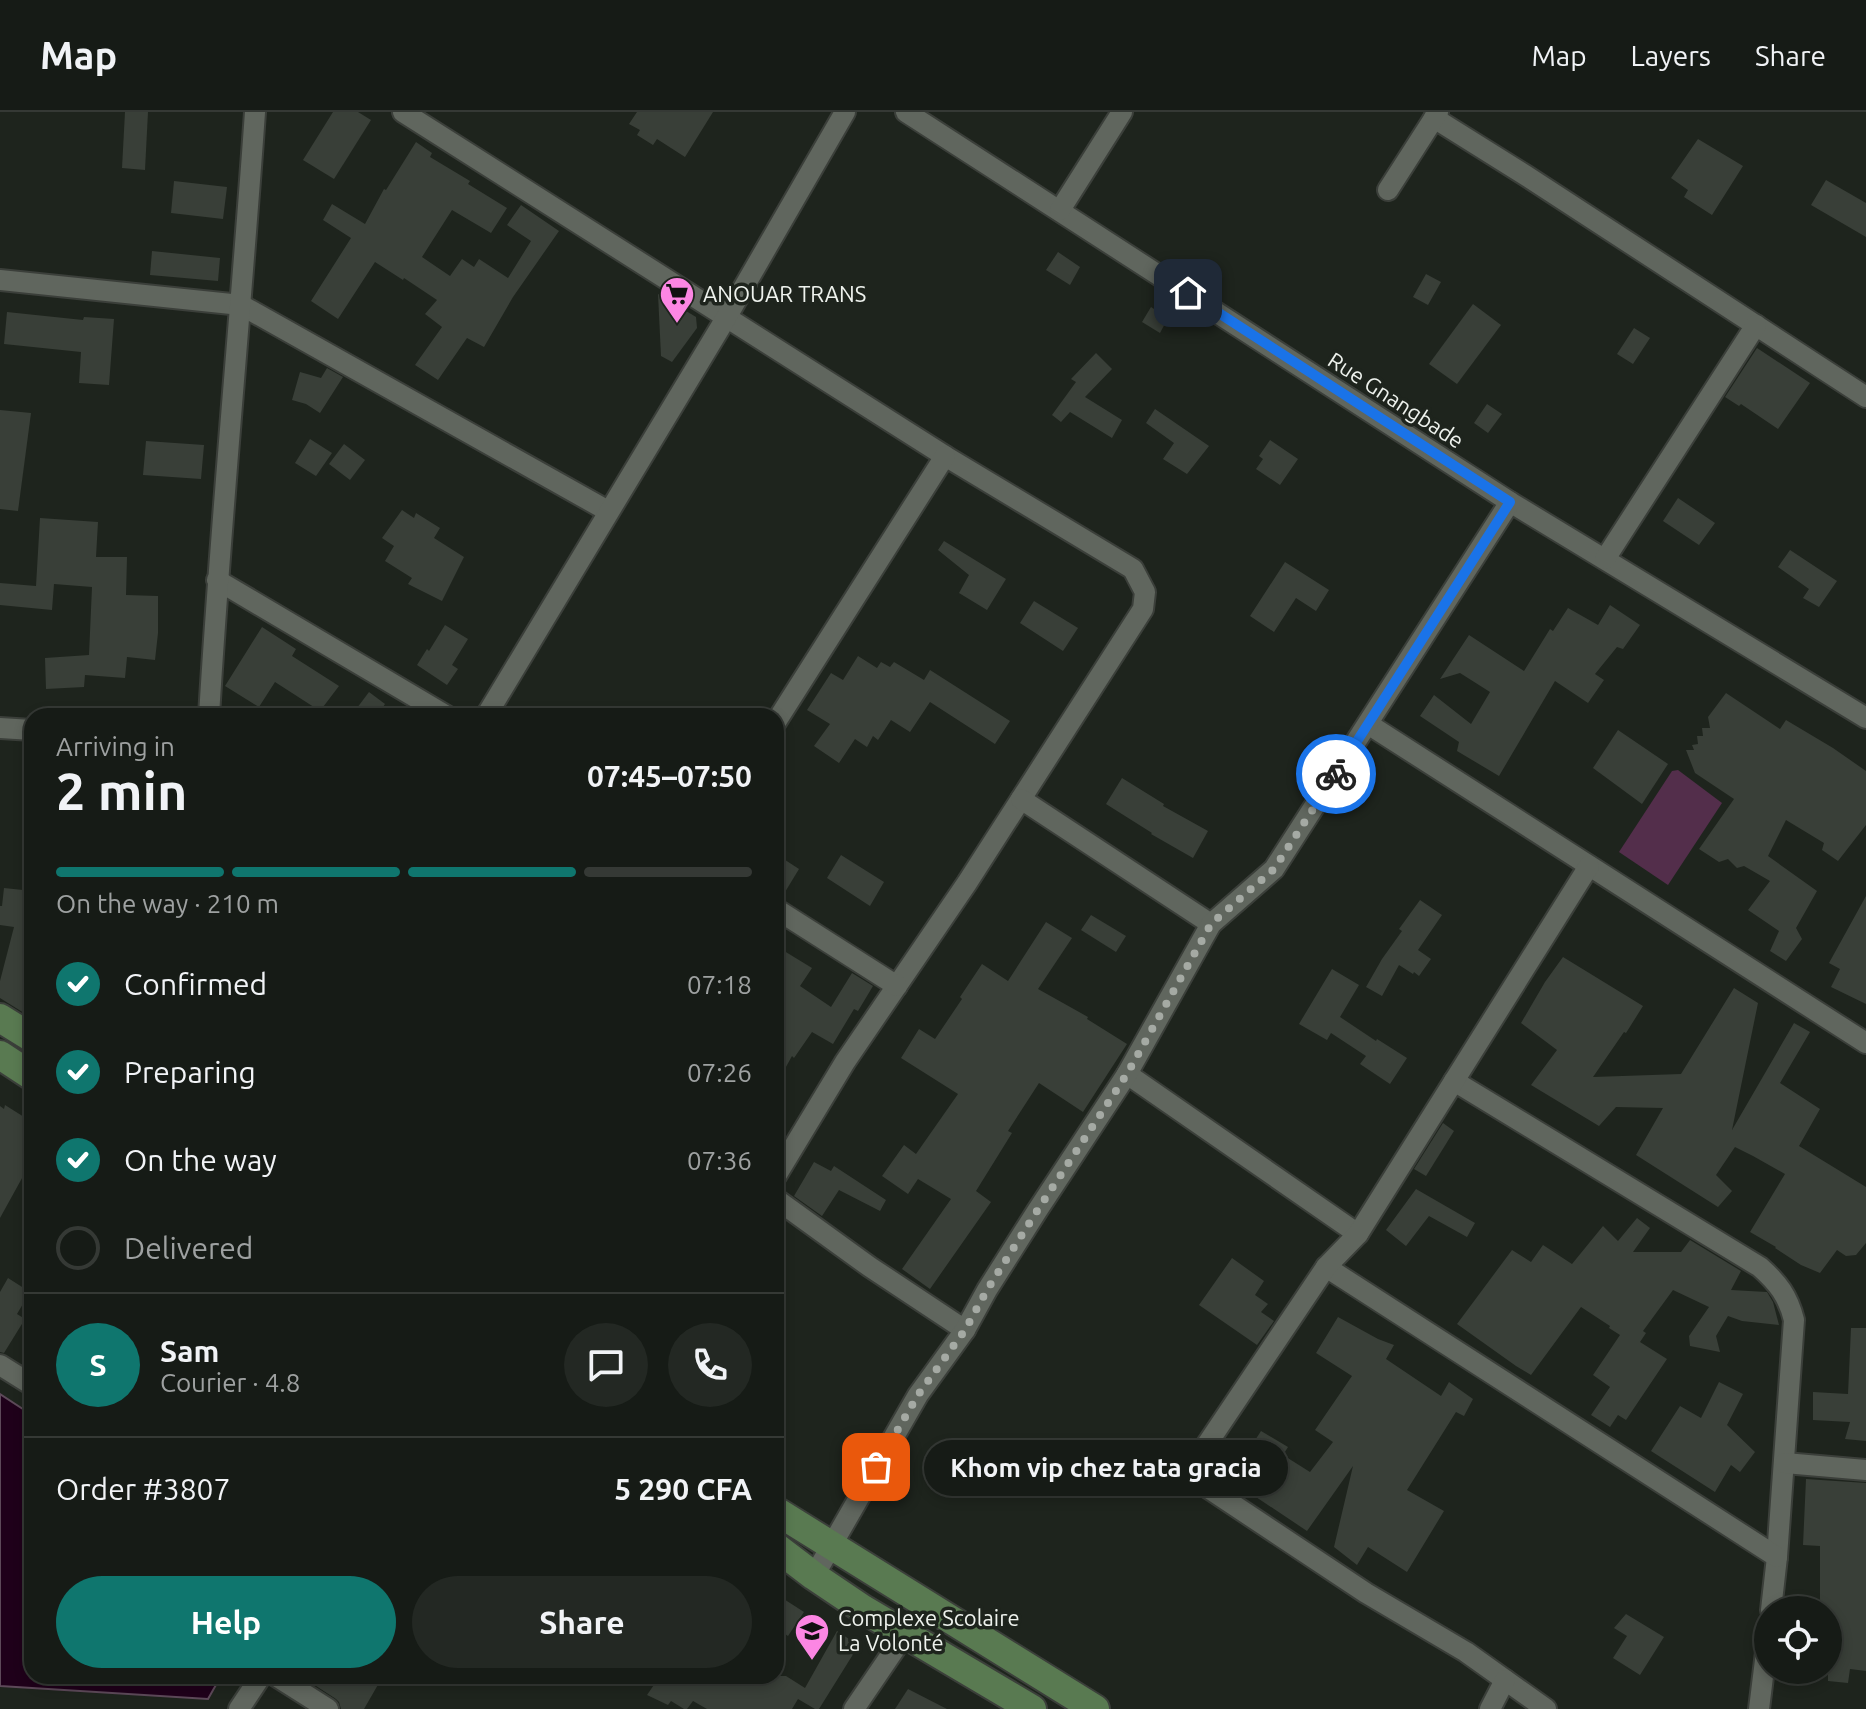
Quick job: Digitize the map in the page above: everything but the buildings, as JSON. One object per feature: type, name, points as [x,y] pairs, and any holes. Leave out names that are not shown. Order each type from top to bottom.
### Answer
[{"type":"street","points":[[209,708],[255,112]]},
{"type":"street","points":[[403,112],[945,456],[1133,569],[1145,592],[1143,609],[1021,799],[845,1062],[784,1163]]},
{"type":"street","points":[[491,708],[726,318],[845,112]]},
{"type":"street","name":"Rue Gnangbade","points":[[906,112],[1510,502],[1866,718]]},
{"type":"street","points":[[1060,210],[1122,112]]},
{"type":"street","points":[[1388,190],[1436,115],[1756,325],[1864,391]]},
{"type":"street","points":[[0,280],[241,305],[608,511]]},
{"type":"street","points":[[1605,559],[1756,325]]},
{"type":"street","points":[[784,709],[945,456]]},
{"type":"street","points":[[814,1576],[918,1395],[965,1330],[987,1290],[1127,1074],[1211,924],[1274,869],[1510,502]]},
{"type":"street","points":[[217,580],[433,708]]},
{"type":"street","points":[[1368,724],[1866,1043]]},
{"type":"street","points":[[0,728],[24,730]]},
{"type":"street","points":[[1021,799],[1211,924]]},
{"type":"street","points":[[1187,1474],[1326,1267],[1358,1234],[1589,866]]},
{"type":"street","points":[[784,914],[897,986]]},
{"type":"street","points":[[0,1018],[24,1033]]},
{"type":"street","points":[[0,1055],[24,1071]]},
{"type":"street","points":[[1127,1074],[1358,1234]]},
{"type":"street","points":[[1454,1081],[1760,1267],[1789,1301],[1794,1320],[1773,1596]]},
{"type":"street","points":[[784,1205],[965,1330]]},
{"type":"street","points":[[1326,1267],[1777,1557]]},
{"type":"street","points":[[0,1365],[24,1380]]},
{"type":"street","points":[[1137,1450],[1187,1474],[1366,1593],[1466,1652],[1546,1709]]},
{"type":"street","points":[[1785,1463],[1866,1470]]},
{"type":"street","points":[[784,1516],[1095,1709]]},
{"type":"street","points":[[784,1553],[905,1634],[1032,1709]]},
{"type":"street","points":[[854,1709],[905,1634]]},
{"type":"street","points":[[1490,1709],[1505,1680]]},
{"type":"street","points":[[239,1709],[256,1684]]},
{"type":"street","points":[[289,1684],[328,1709]]},
{"type":"street","points":[[1759,1709],[1762,1684]]},
{"type":"shaded area","points":[[1678,770],[1722,803],[1668,885],[1619,852],[1672,771]]},
{"type":"shaded area","points":[[0,1394],[24,1410],[24,1684],[216,1684],[208,1699],[0,1686]]},
{"type":"way so far","points":[[876,1467],[918,1395],[965,1330],[987,1290],[1127,1074],[1211,924],[1274,869],[1336,774]]},
{"type":"place","name":"ANOUAR TRANS","points":[[677,325]]},
{"type":"place","name":"Khom vip chez tata gracia","points":[[876,1467]]},
{"type":"place","name":"Complexe Scolaire La Volonté","points":[[812,1662]]},
{"type":"route","points":[[1188,293],[1510,502],[1336,774]]}]
